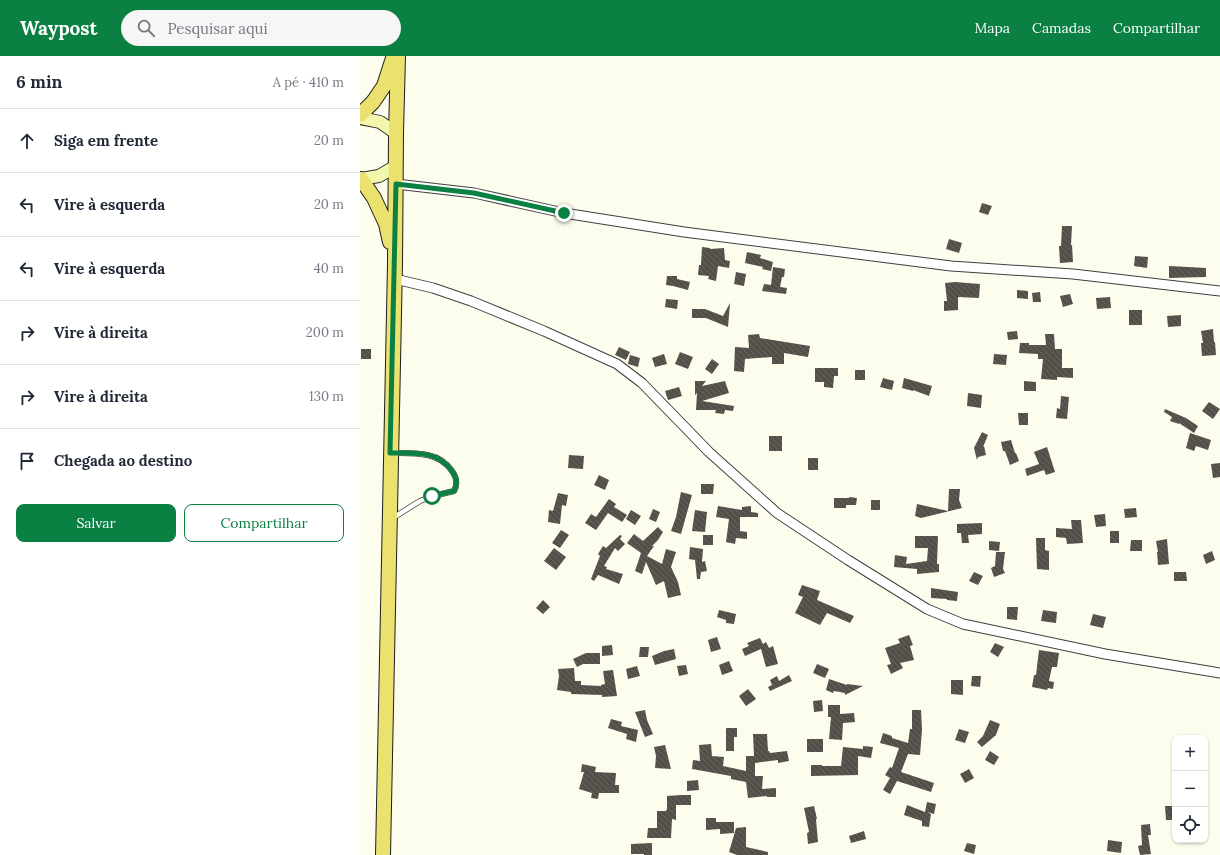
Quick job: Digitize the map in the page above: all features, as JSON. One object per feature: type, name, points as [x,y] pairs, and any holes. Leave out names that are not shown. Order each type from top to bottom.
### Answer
[{"type":"main road","points":[[360,115],[373,102],[384,86],[393,56]]},
{"type":"main road","points":[[382,855],[398,56]]},
{"type":"main road","points":[[360,118],[380,122],[396,133]]},
{"type":"main road","points":[[395,264],[386,224],[374,198],[360,179],[379,176],[396,166]]},
{"type":"street","points":[[396,184],[474,193],[564,213],[684,232],[951,266],[1073,274],[1220,291]]},
{"type":"street","points":[[394,279],[433,288],[471,301],[544,331],[617,364],[642,383],[709,452],[777,513],[848,560],[927,609],[963,624],[1105,654],[1220,674]]},
{"type":"lane","points":[[389,524],[396,516],[420,501],[432,496],[454,491],[457,482],[456,476],[451,469],[447,464],[438,458],[428,455],[390,453]]},
{"type":"building","points":[[982,203],[992,206],[988,215],[979,212]]},
{"type":"building","points":[[1062,226],[1072,226],[1071,245],[1073,262],[1060,263],[1059,246],[1061,246]]},
{"type":"building","points":[[949,239],[962,243],[959,253],[946,249]]},
{"type":"building","points":[[702,247],[710,249],[724,248],[725,260],[730,261],[729,268],[718,266],[716,281],[708,279],[709,276],[698,275],[699,265],[701,265]]},
{"type":"building","points":[[747,252],[761,255],[760,258],[773,262],[771,271],[762,269],[763,267],[745,263]]},
{"type":"building","points":[[1135,256],[1148,257],[1147,268],[1134,266]]},
{"type":"building","points":[[1169,266],[1206,268],[1206,277],[1169,278]]},
{"type":"building","points":[[773,267],[785,269],[780,287],[787,288],[786,294],[762,291],[764,284],[771,285]]},
{"type":"building","points":[[736,272],[746,274],[744,286],[734,284]]},
{"type":"building","points":[[667,276],[677,276],[677,279],[690,282],[688,290],[666,285]]},
{"type":"building","points":[[955,282],[980,284],[979,298],[958,297],[958,310],[944,311],[944,301],[947,301],[945,283]]},
{"type":"building","points":[[1017,290],[1028,291],[1028,299],[1017,298]]},
{"type":"building","points":[[1040,292],[1041,302],[1033,302],[1032,293]]},
{"type":"building","points":[[1070,294],[1073,304],[1063,307],[1060,296]]},
{"type":"building","points":[[1110,297],[1111,308],[1097,309],[1096,298]]},
{"type":"building","points":[[666,299],[678,300],[677,309],[665,307]]},
{"type":"building","points":[[730,303],[728,327],[706,318],[692,318],[692,309],[705,309],[723,316]]},
{"type":"building","points":[[1129,310],[1142,310],[1142,325],[1129,325]]},
{"type":"building","points":[[1181,315],[1181,326],[1168,327],[1167,316]]},
{"type":"building","points":[[1213,329],[1216,355],[1202,356],[1201,343],[1203,343],[1201,331]]},
{"type":"building","points":[[1017,331],[1018,339],[1008,340],[1007,332]]},
{"type":"building","points":[[759,334],[760,338],[810,346],[808,357],[784,353],[784,364],[772,364],[772,357],[745,359],[744,372],[734,371],[735,347],[749,348],[748,335]]},
{"type":"building","points":[[1045,334],[1054,334],[1055,349],[1062,349],[1062,368],[1073,368],[1073,378],[1057,377],[1057,380],[1041,379],[1043,359],[1038,359],[1038,354],[1019,353],[1020,343],[1029,343],[1029,345],[1046,345]]},
{"type":"building","points":[[619,347],[630,352],[626,360],[615,355]]},
{"type":"building","points":[[361,349],[371,349],[371,359],[361,359]]},
{"type":"building","points":[[680,352],[693,357],[688,369],[675,364]]},
{"type":"building","points":[[664,354],[667,364],[655,367],[652,358]]},
{"type":"building","points":[[994,354],[1007,355],[1006,365],[993,364]]},
{"type":"building","points":[[630,355],[640,358],[638,367],[628,364]]},
{"type":"building","points":[[712,359],[719,364],[712,374],[705,369]]},
{"type":"building","points":[[815,368],[838,368],[838,376],[834,376],[833,388],[824,387],[824,382],[815,382]]},
{"type":"building","points":[[855,370],[865,370],[865,380],[855,380]]},
{"type":"building","points":[[883,378],[894,381],[892,390],[880,387]]},
{"type":"building","points":[[904,378],[932,386],[929,396],[913,390],[902,388]]},
{"type":"building","points":[[695,381],[706,381],[702,386],[725,381],[729,393],[702,401],[734,406],[733,411],[725,410],[724,414],[715,413],[716,410],[696,410],[697,393],[695,395]]},
{"type":"building","points":[[1024,381],[1036,382],[1036,391],[1024,391]]},
{"type":"building","points":[[679,387],[682,396],[668,400],[665,391]]},
{"type":"building","points":[[968,393],[982,395],[981,408],[967,406]]},
{"type":"building","points":[[1061,396],[1069,397],[1067,419],[1056,418],[1057,408],[1060,409]]},
{"type":"building","points":[[1209,402],[1220,409],[1213,419],[1202,411]]},
{"type":"building","points":[[1165,409],[1186,418],[1198,426],[1194,433],[1179,423],[1170,421],[1172,417],[1164,412]]},
{"type":"building","points":[[1018,413],[1028,413],[1028,425],[1019,425]]},
{"type":"building","points":[[982,432],[988,435],[983,447],[984,446],[986,455],[978,457],[977,460],[974,448]]},
{"type":"building","points":[[1190,433],[1211,440],[1208,450],[1196,446],[1194,451],[1186,448]]},
{"type":"building","points":[[769,436],[782,436],[782,451],[769,451]]},
{"type":"building","points":[[1011,440],[1019,461],[1010,465],[1005,451],[1003,451],[1001,442]]},
{"type":"building","points":[[1047,447],[1055,472],[1046,475],[1044,470],[1027,476],[1025,469],[1039,464],[1034,452]]},
{"type":"building","points":[[569,455],[584,456],[583,469],[568,468]]},
{"type":"building","points":[[808,458],[818,458],[818,470],[808,470]]},
{"type":"building","points":[[1220,463],[1220,477],[1213,478],[1211,464]]},
{"type":"building","points":[[599,475],[609,480],[605,490],[594,485]]},
{"type":"building","points":[[701,484],[714,484],[713,494],[701,494]]},
{"type":"building","points":[[949,489],[960,489],[959,500],[962,508],[921,518],[915,516],[917,504],[948,511]]},
{"type":"building","points":[[681,492],[692,495],[681,534],[671,531],[676,517]]},
{"type":"building","points":[[558,493],[568,495],[566,506],[562,505],[560,524],[548,522],[549,510],[553,511]]},
{"type":"building","points":[[834,498],[857,498],[856,505],[846,505],[846,508],[834,508]]},
{"type":"building","points":[[609,499],[616,504],[614,507],[627,515],[622,522],[608,513],[596,530],[585,523],[591,514],[596,517]]},
{"type":"building","points":[[871,500],[880,500],[880,510],[871,510]]},
{"type":"building","points":[[718,506],[742,510],[742,507],[751,506],[751,512],[758,513],[758,517],[740,517],[740,531],[747,532],[747,539],[736,538],[735,544],[726,542],[729,519],[716,517]]},
{"type":"building","points":[[1136,508],[1137,517],[1125,518],[1124,509]]},
{"type":"building","points":[[653,509],[660,512],[656,522],[649,519]]},
{"type":"building","points":[[631,510],[641,516],[635,525],[626,519]]},
{"type":"building","points":[[695,510],[707,512],[705,532],[692,531]]},
{"type":"building","points":[[1105,514],[1106,526],[1096,527],[1094,515]]},
{"type":"building","points":[[1071,520],[1081,520],[1083,543],[1067,544],[1066,538],[1056,537],[1056,528],[1072,529]]},
{"type":"building","points":[[982,523],[982,534],[968,535],[969,543],[962,543],[961,533],[957,533],[957,524]]},
{"type":"building","points":[[658,527],[663,532],[652,546],[654,546],[647,556],[662,564],[666,549],[676,552],[671,567],[678,582],[681,595],[668,598],[664,581],[656,585],[646,562],[642,574],[635,571],[641,553],[627,543],[634,534],[643,541]]},
{"type":"building","points":[[561,530],[569,535],[560,548],[552,543]]},
{"type":"building","points":[[1110,531],[1119,531],[1119,543],[1110,543]]},
{"type":"building","points":[[620,535],[622,536],[620,539],[625,544],[618,551],[615,548],[604,566],[607,567],[606,569],[623,574],[619,584],[598,575],[594,581],[591,579],[600,556],[598,554],[603,546],[606,548]]},
{"type":"building","points":[[703,535],[713,535],[713,545],[703,545]]},
{"type":"building","points":[[915,536],[938,536],[937,564],[939,564],[939,572],[917,574],[917,569],[894,567],[895,555],[907,557],[906,564],[927,561],[928,548],[915,548]]},
{"type":"building","points":[[1036,538],[1045,538],[1045,550],[1049,551],[1049,570],[1037,569]]},
{"type":"building","points":[[1167,539],[1169,564],[1158,565],[1156,541]]},
{"type":"building","points":[[1131,540],[1142,540],[1142,551],[1130,551]]},
{"type":"building","points":[[989,541],[1000,542],[999,551],[989,550]]},
{"type":"building","points":[[690,547],[703,549],[702,562],[705,561],[707,571],[701,572],[700,579],[697,579],[695,560],[689,559]]},
{"type":"building","points":[[554,548],[566,557],[556,570],[544,561]]},
{"type":"building","points":[[1212,551],[1215,560],[1206,564],[1203,555]]},
{"type":"building","points":[[996,552],[1005,552],[1003,569],[1005,573],[994,577],[991,568],[995,566]]},
{"type":"building","points":[[974,572],[983,576],[978,585],[969,581]]},
{"type":"building","points":[[1174,572],[1186,572],[1187,581],[1174,581]]},
{"type":"building","points":[[802,585],[820,591],[817,600],[854,616],[850,623],[827,613],[820,625],[795,613],[803,597],[798,595]]},
{"type":"building","points":[[931,588],[958,592],[957,601],[931,598]]},
{"type":"building","points":[[543,600],[550,607],[543,614],[536,608]]},
{"type":"building","points":[[1007,607],[1018,607],[1017,620],[1007,619]]},
{"type":"building","points":[[719,610],[736,614],[734,624],[726,623],[726,620],[717,617]]},
{"type":"building","points":[[1043,610],[1057,612],[1056,623],[1041,621]]},
{"type":"building","points":[[1093,614],[1106,617],[1103,628],[1090,625]]},
{"type":"building","points":[[909,635],[913,645],[910,646],[914,660],[900,663],[903,668],[891,674],[887,665],[891,664],[885,648],[900,643],[898,639]]},
{"type":"building","points":[[717,637],[721,649],[711,652],[708,640]]},
{"type":"building","points":[[760,638],[763,644],[766,642],[769,648],[773,646],[778,664],[766,667],[761,649],[745,656],[742,649],[749,646],[747,643]]},
{"type":"building","points":[[995,643],[1004,647],[998,657],[990,652]]},
{"type":"building","points":[[612,645],[613,655],[602,656],[602,646]]},
{"type":"building","points":[[640,647],[649,647],[648,657],[639,657]]},
{"type":"building","points":[[674,649],[676,659],[655,665],[652,656]]},
{"type":"building","points":[[1039,650],[1059,653],[1057,667],[1052,667],[1049,681],[1054,682],[1053,689],[1048,688],[1047,690],[1032,687],[1034,675],[1036,675]]},
{"type":"building","points":[[586,653],[600,653],[600,664],[583,664],[577,667],[573,659]]},
{"type":"building","points":[[729,661],[733,671],[722,675],[719,665]]},
{"type":"building","points":[[817,664],[829,669],[825,678],[813,673]]},
{"type":"building","points":[[686,665],[688,674],[679,676],[677,666]]},
{"type":"building","points":[[637,666],[640,676],[628,679],[626,669]]},
{"type":"building","points":[[574,668],[575,681],[581,681],[581,685],[601,686],[605,684],[603,671],[613,670],[617,696],[602,697],[602,695],[571,694],[571,692],[557,690],[559,676],[558,669]]},
{"type":"building","points":[[789,675],[792,681],[770,691],[768,687],[772,685],[770,680],[777,676],[779,681]]},
{"type":"building","points":[[972,676],[981,676],[980,687],[971,686]]},
{"type":"building","points":[[829,679],[847,685],[863,686],[845,695],[845,693],[834,691],[833,693],[826,690]]},
{"type":"building","points":[[951,680],[963,680],[963,695],[951,694]]},
{"type":"building","points":[[748,689],[756,699],[746,706],[739,696]]},
{"type":"building","points":[[822,700],[823,711],[814,712],[813,701]]},
{"type":"building","points":[[828,705],[840,705],[840,714],[854,713],[855,722],[843,723],[842,740],[829,739],[831,717],[828,717]]},
{"type":"building","points":[[645,710],[647,720],[653,734],[645,737],[635,712]]},
{"type":"building","points":[[912,710],[921,710],[922,730],[920,755],[908,754],[901,772],[934,783],[931,792],[897,781],[890,794],[883,790],[890,778],[885,775],[890,767],[892,768],[899,748],[880,743],[883,733],[892,736],[892,738],[908,743],[910,729],[912,729]]},
{"type":"building","points":[[611,719],[622,722],[621,726],[638,730],[636,742],[626,739],[627,734],[608,728]]},
{"type":"building","points":[[990,720],[1000,724],[996,735],[982,747],[977,742],[983,736]]},
{"type":"building","points":[[726,728],[737,728],[737,737],[734,737],[734,751],[726,751]]},
{"type":"building","points":[[959,729],[969,732],[965,743],[955,740]]},
{"type":"building","points":[[753,734],[767,734],[768,751],[770,753],[787,751],[789,761],[778,763],[778,760],[755,763],[755,776],[763,776],[762,789],[776,788],[776,797],[767,796],[748,798],[746,782],[731,779],[731,776],[692,769],[693,760],[700,761],[699,745],[711,744],[712,756],[724,757],[723,766],[746,771],[746,756],[754,756]]},
{"type":"building","points":[[807,739],[823,739],[823,752],[807,752]]},
{"type":"building","points":[[665,745],[671,769],[655,768],[656,756],[654,747]]},
{"type":"building","points":[[863,746],[873,747],[871,758],[858,756],[858,775],[811,776],[811,765],[841,766],[843,747],[863,749]]},
{"type":"building","points":[[990,751],[999,757],[994,765],[985,760]]},
{"type":"building","points":[[582,764],[596,767],[595,772],[616,773],[615,785],[619,785],[619,793],[599,793],[598,799],[591,798],[592,793],[579,789],[584,772],[581,772]]},
{"type":"building","points":[[969,769],[974,778],[965,783],[960,774]]},
{"type":"building","points":[[698,780],[699,790],[687,791],[687,781]]},
{"type":"building","points":[[691,795],[691,805],[676,805],[676,820],[672,819],[671,838],[647,838],[648,828],[657,828],[657,811],[666,811],[667,809],[667,796]]},
{"type":"building","points":[[927,802],[936,804],[934,814],[927,812],[931,814],[929,827],[922,826],[922,821],[904,815],[907,805],[925,812]]},
{"type":"building","points":[[814,806],[817,819],[818,842],[808,844],[807,833],[809,832],[804,808]]},
{"type":"building","points":[[1165,806],[1172,806],[1172,820],[1166,820]]},
{"type":"building","points":[[706,818],[716,818],[716,822],[734,822],[734,833],[720,834],[720,829],[706,830]]},
{"type":"building","points":[[1150,824],[1151,835],[1148,835],[1151,854],[1140,855],[1138,846],[1142,845],[1141,825]]},
{"type":"building","points":[[746,827],[746,847],[768,852],[768,855],[737,855],[729,852],[736,828]]},
{"type":"building","points":[[864,831],[866,839],[851,843],[849,836]]},
{"type":"building","points":[[1108,840],[1122,842],[1121,853],[1107,851]]},
{"type":"building","points":[[652,843],[652,855],[631,854],[631,844]]},
{"type":"building","points":[[967,843],[976,845],[974,854],[964,851]]},
{"type":"route","points":[[432,496],[454,491],[456,487],[456,476],[447,464],[438,458],[428,455],[390,453],[396,184],[474,193],[564,213]]}]
